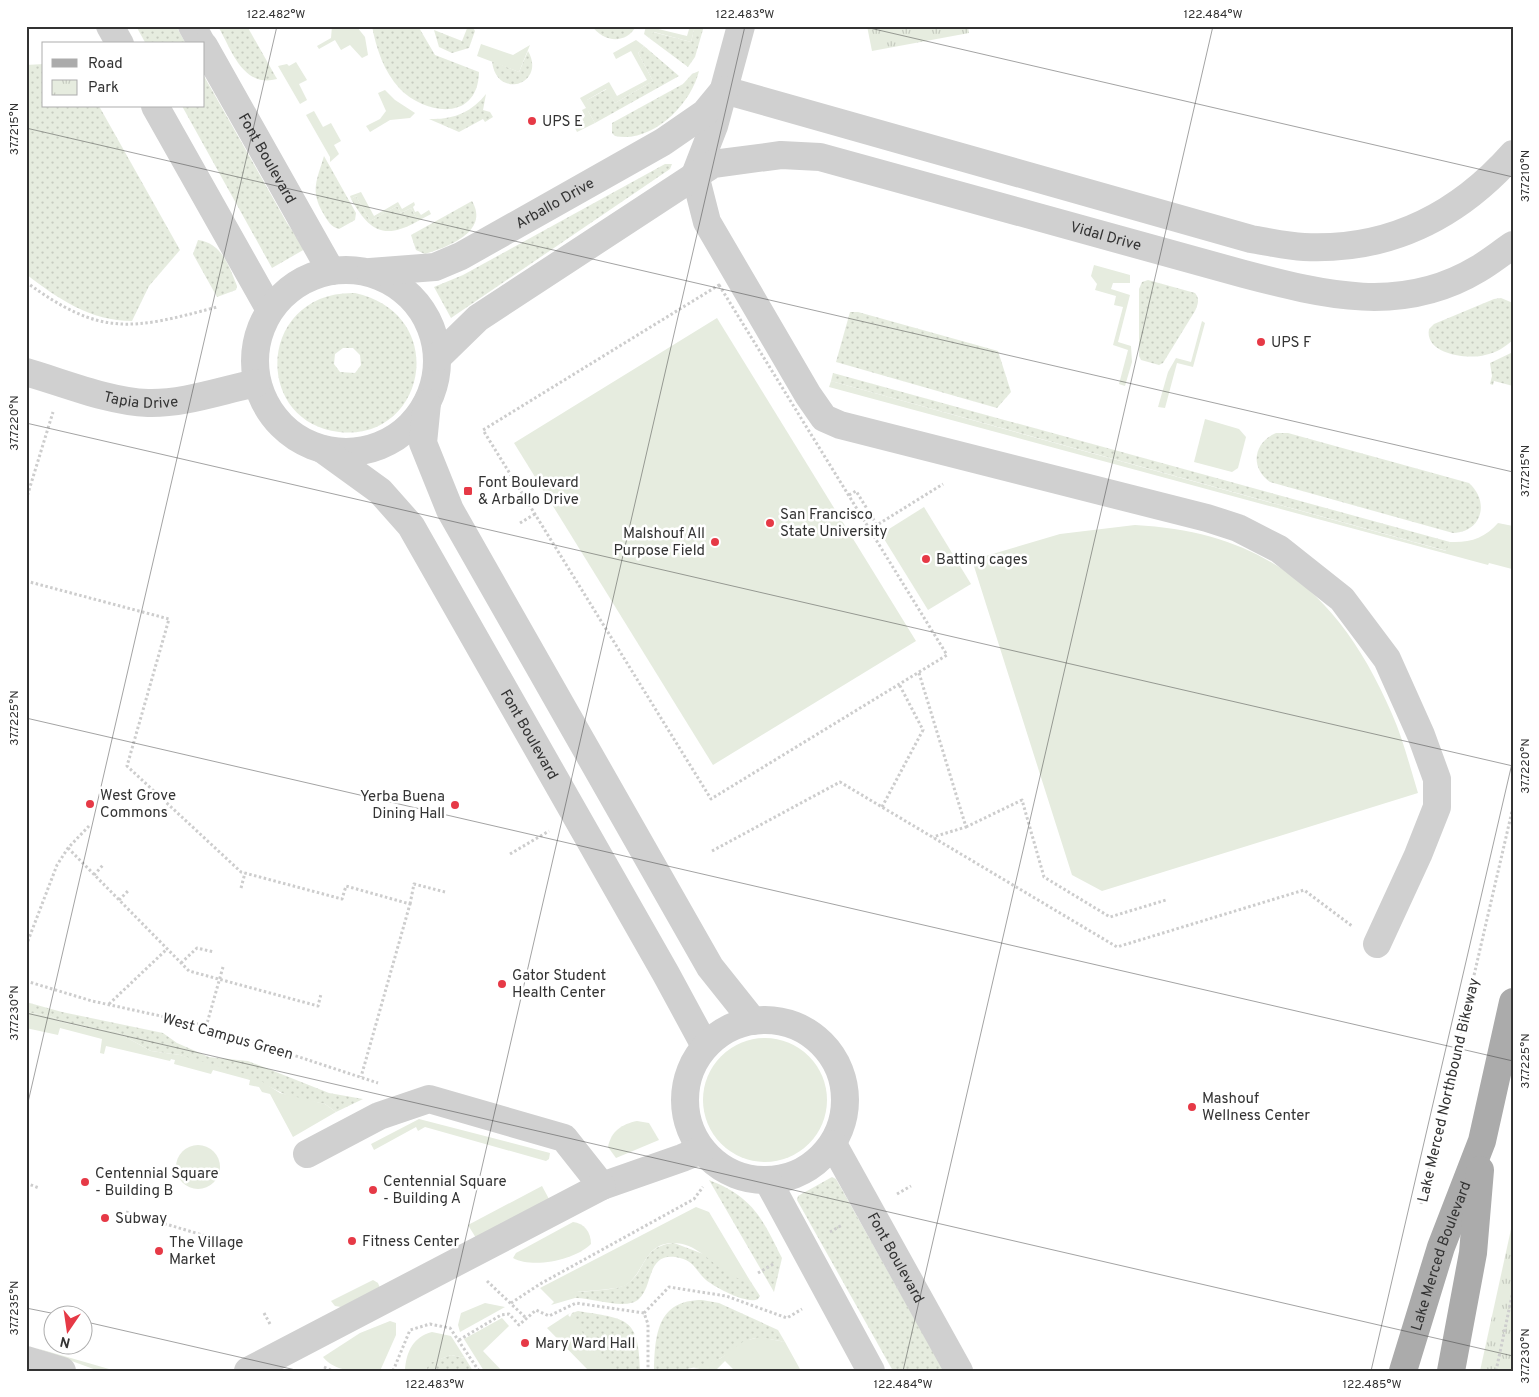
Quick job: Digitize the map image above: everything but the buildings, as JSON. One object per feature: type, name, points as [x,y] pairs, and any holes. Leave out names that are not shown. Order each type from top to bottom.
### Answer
[{"type":"main road","name":"Lake Merced Boulevard","points":[[1403,1371],[1438,1256],[1482,1141],[1513,1002]]},
{"type":"main road","name":"Lake Merced Boulevard","points":[[1451,1371],[1468,1292],[1474,1253],[1482,1141]]},
{"type":"street","points":[[110,26],[119,42]]},
{"type":"street","name":"Font Boulevard","points":[[192,26],[201,42]]},
{"type":"street","name":"Arballo Drive","points":[[695,175],[714,126],[741,26]]},
{"type":"street","name":"Font Boulevard","points":[[205,49],[331,271]]},
{"type":"street","points":[[724,90],[1252,239],[1304,247],[1362,244],[1411,230],[1455,207],[1492,178],[1513,154]]},
{"type":"street","name":"Arballo Drive","points":[[331,271],[367,272],[435,267],[461,256],[663,142],[704,113],[724,90]]},
{"type":"street","points":[[156,108],[270,310]]},
{"type":"street","name":"Vidal Drive","points":[[695,175],[713,164],[751,157],[781,155],[820,156],[1300,289],[1346,297],[1392,297],[1436,288],[1477,269],[1513,244]]},
{"type":"street","points":[[438,356],[478,318],[695,175],[707,222],[808,395],[824,418],[840,425],[1207,518],[1238,528],[1279,549],[1342,599],[1387,659],[1421,735],[1437,780],[1437,806],[1418,855],[1377,944]]},
{"type":"street","points":[[1300,289],[1304,247]]},
{"type":"street","points":[[331,271],[300,282],[283,295],[270,310],[259,332],[254,356],[257,383],[271,414],[292,435],[322,449],[350,452],[384,444],[399,436],[413,423],[427,402],[434,385],[438,356],[432,332],[419,306],[398,286],[367,272]]},
{"type":"street","name":"Tapia Drive","points":[[26,372],[113,397],[148,403],[181,399],[257,383]]},
{"type":"street","points":[[427,402],[423,443],[450,510],[710,967],[752,1021]]},
{"type":"street","name":"Font Boulevard","points":[[322,449],[380,491],[412,526],[705,1046]]},
{"type":"street","points":[[773,1020],[793,1025],[805,1031],[826,1048],[838,1066],[844,1085],[845,1105],[842,1126],[833,1144],[820,1159],[804,1171],[787,1178],[768,1181],[737,1176],[724,1170],[701,1150],[688,1126],[684,1098],[690,1070],[705,1046],[718,1034],[735,1025],[752,1021],[773,1020]]},
{"type":"street","points":[[307,1154],[379,1116],[429,1099],[564,1138],[602,1186]]},
{"type":"street","name":"Font Boulevard","points":[[833,1144],[959,1371]]},
{"type":"street","points":[[248,1371],[602,1186],[701,1150]]},
{"type":"street","points":[[768,1181],[871,1371]]},
{"type":"street","points":[[26,1360],[62,1371]]},
{"type":"path","points":[[26,282],[62,307],[90,319],[112,324],[145,324],[217,307]]},
{"type":"path","points":[[719,285],[849,495],[947,655],[711,799],[483,430],[719,285]]},
{"type":"path","points":[[26,500],[61,382]]},
{"type":"path","points":[[849,495],[856,491],[877,525],[982,460]]},
{"type":"path","points":[[520,523],[535,514]]},
{"type":"path","points":[[26,580],[169,619],[127,766],[241,872],[342,899],[346,886],[410,904]]},
{"type":"path","points":[[918,673],[966,826]]},
{"type":"path","points":[[882,807],[923,730],[900,684]]},
{"type":"path","points":[[712,851],[840,782],[1117,947],[1304,890],[1377,944]]},
{"type":"path","points":[[933,837],[966,826],[1022,800],[1044,878],[1110,917],[1166,900]]},
{"type":"path","name":"Lake Merced Northbound Bikeway","points":[[1421,1205],[1513,807]]},
{"type":"path","points":[[26,946],[52,876],[68,848],[89,826]]},
{"type":"path","points":[[510,854],[555,827]]},
{"type":"path","points":[[68,848],[189,971],[318,1006],[321,994]]},
{"type":"path","points":[[94,875],[103,865]]},
{"type":"path","points":[[241,888],[245,873]]},
{"type":"path","points":[[361,1077],[414,884],[446,892]]},
{"type":"path","points":[[120,900],[128,891]]},
{"type":"path","points":[[109,1004],[167,948]]},
{"type":"path","points":[[181,963],[197,948],[214,952]]},
{"type":"path","points":[[206,1027],[223,967]]},
{"type":"path","name":"West Campus Green","points":[[26,981],[109,1004],[206,1027],[429,1099]]},
{"type":"path","points":[[26,1183],[39,1188]]},
{"type":"path","points":[[890,1198],[911,1186]]},
{"type":"path","points":[[526,1318],[511,1303],[540,1284],[694,1199],[703,1187]]},
{"type":"path","points":[[126,1212],[219,1240]]},
{"type":"path","points":[[821,1237],[846,1222]]},
{"type":"path","points":[[758,1272],[778,1262]]},
{"type":"path","points":[[644,1313],[669,1287],[726,1296],[787,1318],[828,1293]]},
{"type":"path","points":[[1496,1371],[1513,1291]]},
{"type":"path","points":[[459,1340],[501,1315],[509,1314],[519,1325],[536,1310],[549,1316],[576,1303],[644,1313]]},
{"type":"path","points":[[644,1313],[648,1324],[648,1371]]},
{"type":"path","points":[[393,1371],[410,1330],[430,1324],[450,1328],[479,1371]]},
{"type":"green space","points":[[136,26],[176,26],[185,42],[145,42]]},
{"type":"green space","points":[[218,26],[247,26],[277,79],[265,80],[255,78],[247,73],[234,56]]},
{"type":"green space","points":[[332,26],[357,27],[365,37],[368,55],[362,58],[350,45],[341,50],[335,40],[319,49],[317,46],[331,38]]},
{"type":"green space","points":[[372,26],[418,26],[435,55],[479,72],[476,88],[470,99],[461,106],[449,109],[424,105],[411,98],[400,89],[389,75],[378,51]]},
{"type":"green space","points":[[468,26],[472,26],[475,31],[469,48],[452,53],[439,47],[434,30],[462,41]]},
{"type":"green space","points":[[592,26],[636,26],[632,32],[621,39],[614,39],[602,35]]},
{"type":"green space","points":[[646,26],[687,36],[690,26],[695,26],[691,42],[654,32],[649,38],[644,34]]},
{"type":"green space","points":[[695,26],[704,26],[695,57],[688,67],[649,38],[653,32],[691,42]]},
{"type":"green space","points":[[867,26],[968,26],[969,33],[872,51]]},
{"type":"green space","points":[[636,40],[644,46],[638,53],[653,81],[615,103],[606,89],[587,100],[590,106],[588,111],[595,123],[577,132],[575,128],[584,122],[582,119],[585,116],[582,110],[586,108],[580,98],[609,82],[617,96],[647,80],[631,51],[616,59],[613,53]]},
{"type":"green space","points":[[481,44],[513,55],[530,45],[519,72],[477,56]]},
{"type":"green space","points":[[644,46],[679,76],[595,123],[588,111],[587,100],[607,89],[615,103],[653,81],[638,53]]},
{"type":"green space","points":[[528,51],[532,63],[531,72],[526,79],[519,83],[510,84],[502,81],[495,73],[492,61],[519,72]]},
{"type":"green space","points":[[296,62],[307,80],[299,84],[307,100],[300,104],[278,66],[287,64],[289,66]]},
{"type":"green space","points":[[42,64],[42,108],[100,108],[180,250],[149,286],[132,321],[117,320],[89,313],[50,292],[26,274],[26,65]]},
{"type":"green space","points":[[699,71],[688,97],[668,119],[642,134],[629,137],[615,136],[612,133],[612,123],[683,84],[692,74]]},
{"type":"green space","points":[[205,78],[287,223],[305,249],[272,268],[183,108],[205,108]]},
{"type":"green space","points":[[385,90],[395,100],[415,113],[410,118],[390,120],[370,132],[366,126],[380,119],[386,111],[378,93]]},
{"type":"green space","points":[[486,94],[483,110],[490,112],[493,117],[485,122],[483,119],[459,132],[429,119],[446,118],[461,114],[475,106]]},
{"type":"green space","points":[[314,111],[323,127],[331,123],[341,141],[334,145],[339,154],[330,162],[330,157],[306,115]]},
{"type":"green space","points":[[324,156],[356,213],[355,220],[339,229],[328,221],[317,198],[317,179]]},
{"type":"green space","points":[[665,164],[672,164],[670,169],[451,318],[434,287],[463,275]]},
{"type":"green space","points":[[361,192],[374,216],[398,202],[402,209],[414,202],[415,212],[418,211],[421,215],[429,210],[431,214],[418,221],[411,208],[401,213],[397,206],[370,221],[356,196],[351,199],[350,196]]},
{"type":"green space","points":[[356,196],[370,221],[397,206],[401,213],[411,208],[418,221],[395,230],[386,231],[378,229],[371,225],[358,210],[351,199]]},
{"type":"green space","points":[[472,201],[476,212],[471,230],[454,242],[425,254],[416,250],[411,235]]},
{"type":"green space","points":[[198,240],[206,242],[219,251],[231,271],[237,286],[236,290],[217,297],[193,254]]},
{"type":"green space","points":[[1094,265],[1130,275],[1130,283],[1113,283],[1111,289],[1130,295],[1118,342],[1131,346],[1132,362],[1125,386],[1119,384],[1128,350],[1113,345],[1123,307],[1114,305],[1116,296],[1095,290],[1097,284],[1091,276]]},
{"type":"green space","points":[[1148,280],[1195,293],[1198,299],[1195,311],[1163,363],[1159,365],[1141,360],[1139,356],[1139,289],[1142,282]]},
{"type":"green space","points":[[355,293],[386,306],[406,325],[415,349],[416,374],[407,398],[391,418],[368,430],[339,432],[310,423],[291,405],[280,383],[278,358],[284,333],[299,312],[323,298]],"holes":[[[343,348],[353,348],[360,355],[361,365],[355,373],[340,372],[334,364],[335,354]]]},
{"type":"green space","points":[[1501,298],[1513,303],[1513,340],[1497,351],[1478,356],[1458,356],[1440,350],[1429,338],[1429,329],[1434,324],[1494,299]]},
{"type":"green space","points":[[850,312],[858,312],[998,351],[1011,392],[997,408],[836,362]]},
{"type":"green space","name":"Malshouf All Purpose Field","points":[[717,318],[916,641],[713,765],[514,443]]},
{"type":"green space","points":[[1202,321],[1205,323],[1193,367],[1177,363],[1165,408],[1158,407],[1168,372],[1176,358],[1191,362]]},
{"type":"green space","points":[[1513,352],[1513,386],[1494,381],[1493,385],[1490,384],[1492,376],[1490,363]]},
{"type":"green space","points":[[833,373],[1450,542],[1447,551],[831,381]]},
{"type":"green space","points":[[831,381],[1446,551],[1450,542],[1464,542],[1477,538],[1488,532],[1498,523],[1513,526],[1512,569],[1489,563],[1488,565],[829,387]]},
{"type":"green space","points":[[1205,419],[1239,429],[1246,437],[1238,468],[1232,472],[1194,462]]},
{"type":"green space","points":[[1276,433],[1288,433],[1469,483],[1476,491],[1479,499],[1480,515],[1471,527],[1453,533],[1270,482],[1259,469],[1257,455],[1263,442]]},
{"type":"green space","name":"Batting cages","points":[[924,507],[971,584],[928,610],[881,534]]},
{"type":"green space","points":[[1135,525],[1182,530],[1224,541],[1261,556],[1294,578],[1323,604],[1349,635],[1372,672],[1396,724],[1418,793],[1102,891],[1072,875],[972,560],[1060,534]]},
{"type":"green space","points":[[26,1002],[62,1012],[163,1033],[177,1043],[209,1057],[248,1061],[329,1093],[363,1099],[336,1112],[325,1104],[290,1097],[268,1086],[180,1055],[151,1051],[115,1031],[88,1028],[65,1023],[50,1016],[26,1012]]},
{"type":"green space","points":[[26,1012],[50,1016],[65,1023],[88,1028],[115,1031],[151,1051],[180,1055],[255,1077],[280,1093],[325,1104],[336,1112],[293,1137],[270,1094],[262,1092],[259,1087],[249,1085],[250,1080],[213,1070],[211,1074],[174,1064],[175,1060],[171,1059],[170,1061],[106,1046],[104,1054],[100,1053],[102,1039],[60,1028],[58,1035],[26,1028]]},
{"type":"green space","points":[[765,1038],[789,1043],[800,1048],[809,1056],[817,1065],[822,1076],[827,1100],[822,1124],[817,1135],[809,1144],[800,1152],[789,1157],[765,1162],[741,1157],[730,1152],[721,1144],[713,1135],[708,1124],[703,1100],[708,1076],[713,1065],[721,1056],[730,1048],[741,1043]]},
{"type":"green space","points":[[419,1119],[550,1153],[549,1159],[546,1161],[425,1127],[418,1131],[416,1127],[374,1150],[371,1144]]},
{"type":"green space","points":[[637,1121],[649,1123],[659,1140],[616,1158],[608,1147],[609,1141],[622,1126]]},
{"type":"green space","points":[[198,1145],[210,1149],[216,1155],[220,1167],[216,1179],[210,1185],[198,1189],[186,1185],[180,1179],[176,1167],[180,1155],[186,1149]]},
{"type":"green space","points":[[832,1177],[836,1179],[944,1371],[893,1371],[797,1200],[798,1196]]},
{"type":"green space","points":[[709,1180],[736,1194],[762,1220],[782,1258],[774,1292]]},
{"type":"green space","points":[[542,1186],[549,1199],[476,1238],[468,1225]]},
{"type":"green space","points":[[696,1207],[709,1212],[749,1279],[739,1279],[730,1275],[694,1249],[684,1244],[672,1243],[656,1248],[650,1253],[632,1280],[626,1285],[610,1289],[577,1292],[575,1298],[551,1305],[554,1302],[540,1288]]},
{"type":"green space","points":[[1513,1220],[1513,1371],[1480,1371]]},
{"type":"green space","points":[[573,1222],[584,1226],[590,1236],[591,1244],[584,1250],[565,1258],[542,1263],[531,1263],[513,1258],[516,1253]]},
{"type":"green space","points":[[674,1243],[706,1255],[718,1266],[749,1279],[760,1296],[758,1299],[747,1300],[731,1294],[706,1280],[689,1261],[669,1257],[661,1259],[656,1264],[644,1293],[633,1302],[617,1304],[575,1298],[576,1292],[610,1289],[627,1284],[639,1272],[650,1253],[663,1245]]},
{"type":"green space","points":[[373,1280],[378,1283],[380,1288],[341,1307],[335,1306],[331,1301]]},
{"type":"green space","points":[[702,1300],[719,1303],[778,1330],[785,1342],[755,1338],[705,1365],[680,1370],[654,1371],[658,1333],[667,1313],[676,1306]]},
{"type":"green space","points":[[485,1303],[505,1307],[460,1332],[458,1325],[461,1313]]},
{"type":"green space","points":[[578,1311],[608,1316],[627,1323],[633,1330],[637,1340],[640,1371],[616,1371],[602,1362],[584,1337],[575,1320],[572,1313]]},
{"type":"green space","points":[[570,1313],[568,1315],[570,1317],[572,1313],[592,1350],[615,1371],[589,1371],[547,1328]]},
{"type":"green space","points":[[502,1318],[509,1326],[483,1351],[502,1371],[484,1371],[464,1339]]},
{"type":"green space","points":[[390,1321],[396,1323],[396,1335],[380,1371],[342,1369],[323,1357],[360,1333]]},
{"type":"green space","points":[[432,1332],[451,1336],[465,1358],[451,1355],[430,1363],[425,1371],[405,1371],[407,1358],[412,1346],[425,1334]]},
{"type":"green space","points":[[760,1337],[785,1342],[801,1371],[735,1371],[725,1361],[715,1371],[693,1368],[721,1358],[744,1341]]},
{"type":"green space","points":[[52,1354],[116,1371],[99,1371]]},
{"type":"green space","points":[[451,1355],[465,1358],[473,1371],[425,1371],[429,1363]]},
{"type":"place","name":"UPS E","points":[[532,121]]},
{"type":"place","name":"UPS F","points":[[1261,342]]},
{"type":"place","name":"Font Boulevard & Arballo Drive","points":[[468,491]]},
{"type":"place","name":"San Francisco State University","points":[[770,523]]},
{"type":"place","name":"Malshouf All Purpose Field","points":[[715,542]]},
{"type":"place","name":"Batting cages","points":[[926,559]]},
{"type":"place","name":"West Grove Commons","points":[[90,804]]},
{"type":"place","name":"Yerba Buena Dining Hall","points":[[455,805]]},
{"type":"place","name":"Gator Student Health Center","points":[[502,984]]},
{"type":"place","name":"Mashouf Wellness Center","points":[[1192,1107]]},
{"type":"place","name":"Centennial Square - Building B","points":[[85,1182]]},
{"type":"place","name":"Centennial Square - Building A","points":[[373,1190]]},
{"type":"place","name":"Subway","points":[[105,1218]]},
{"type":"place","name":"Fitness Center","points":[[352,1241]]},
{"type":"place","name":"The Village Market","points":[[159,1251]]},
{"type":"place","name":"Mary Ward Hall","points":[[525,1343]]}]
